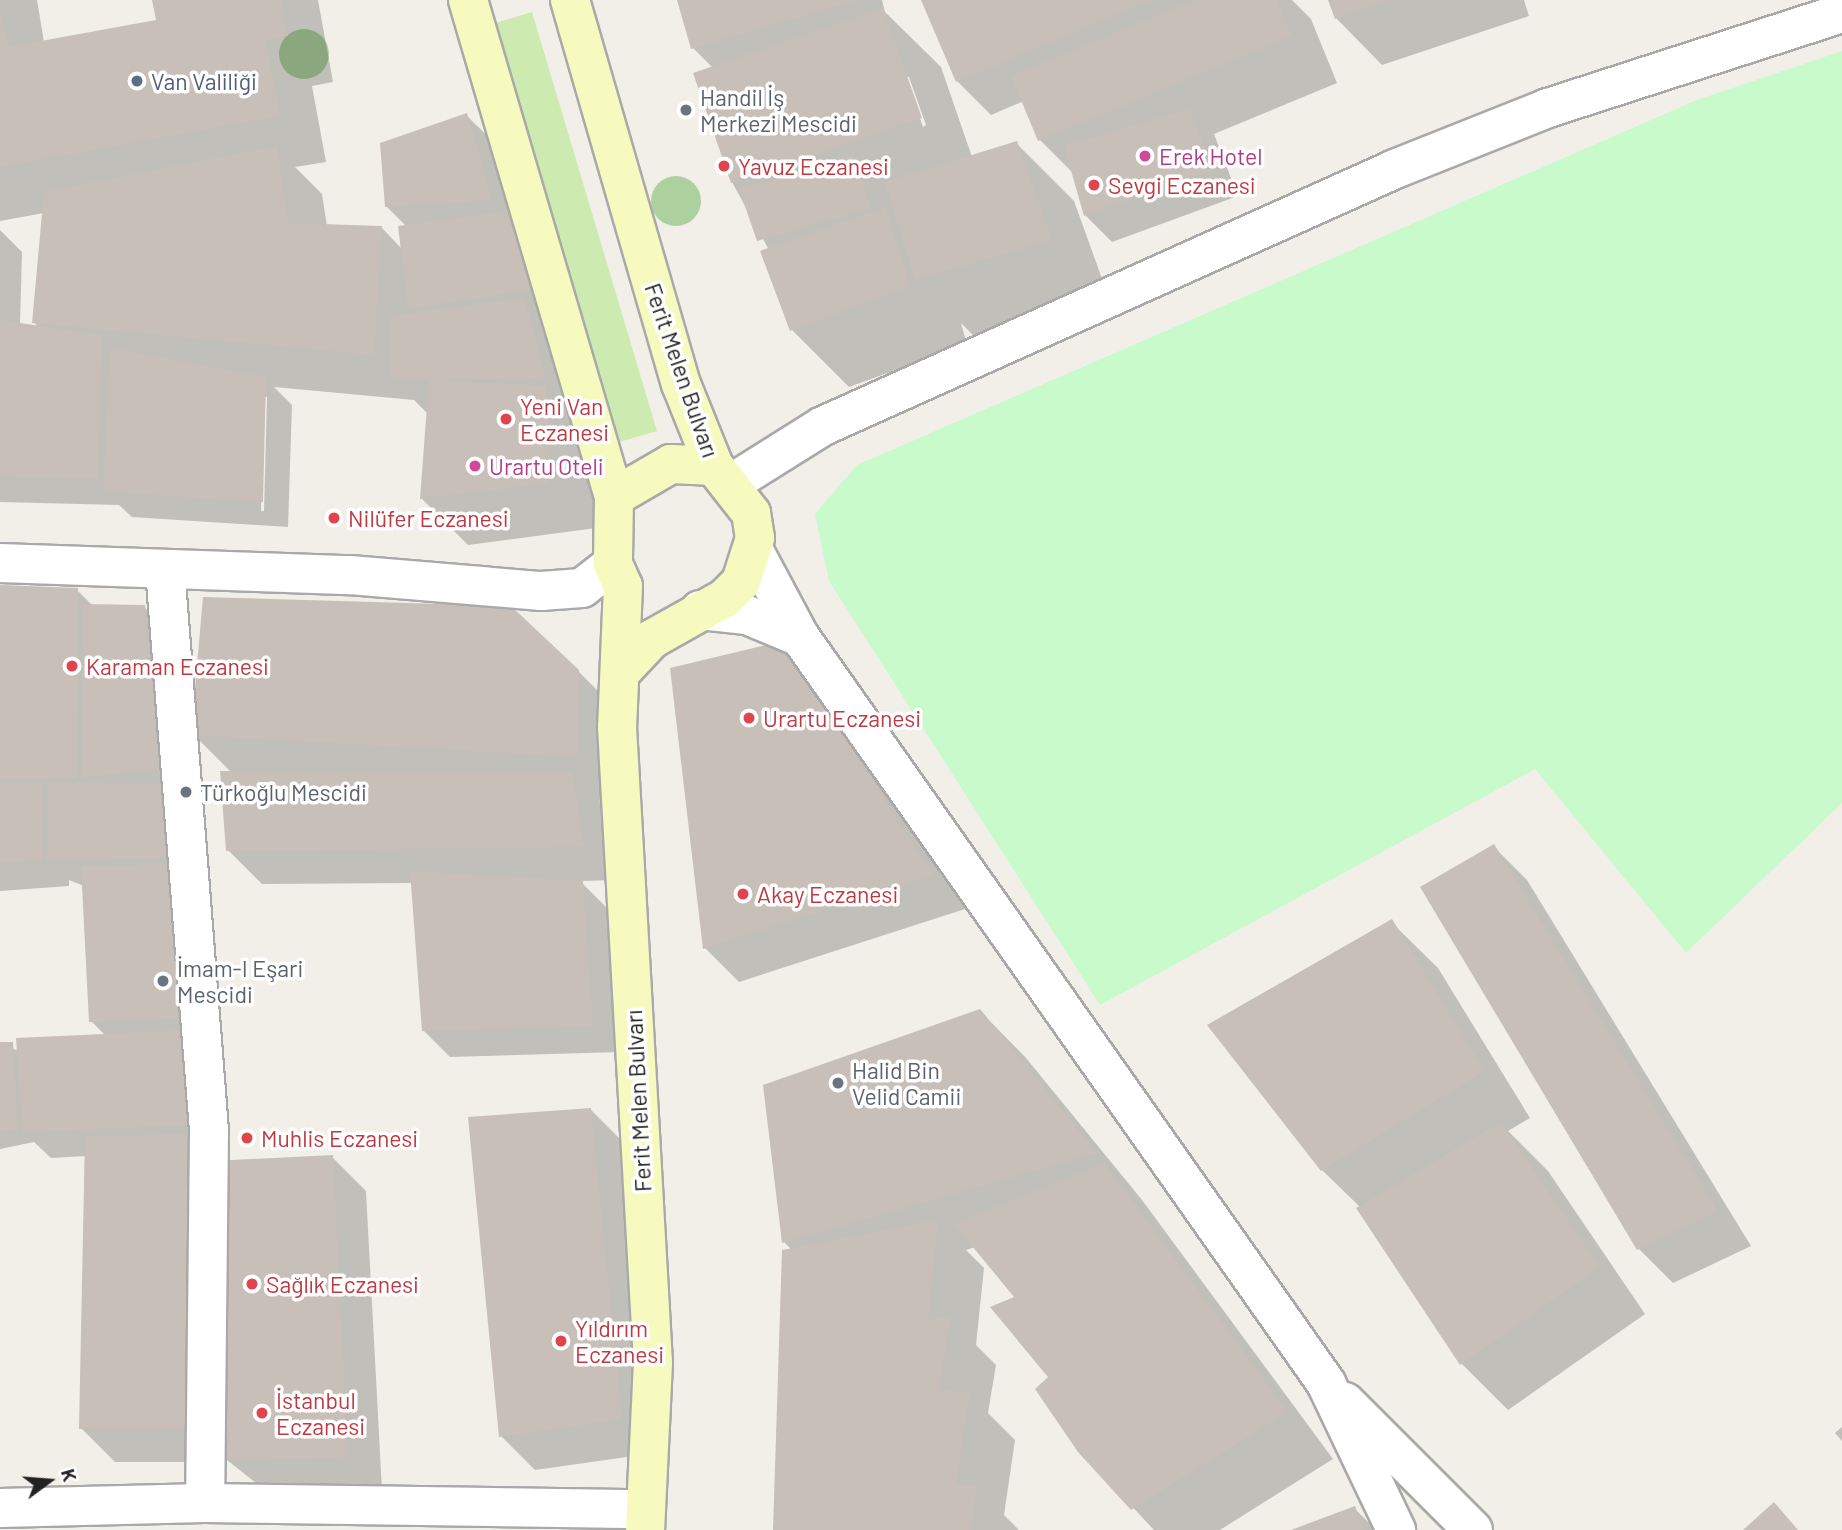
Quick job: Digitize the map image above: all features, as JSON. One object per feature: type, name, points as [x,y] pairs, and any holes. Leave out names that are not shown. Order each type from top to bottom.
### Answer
[{"type":"main road","name":"Ferit Melen Bulvarı","points":[[468,0],[614,497],[621,673],[617,727],[653,1362],[645,1519]]},
{"type":"main road","name":"Ferit Melen Bulvarı","points":[[570,0],[681,384],[723,475],[751,513],[754,551],[741,582],[652,639],[621,673]]},
{"type":"main road","points":[[614,497],[671,464],[723,475]]},
{"type":"main road","points":[[618,575],[659,609],[700,610]]},
{"type":"street","points":[[723,475],[823,426],[1395,169],[1548,108],[1842,13]]},
{"type":"street","points":[[754,551],[800,636],[1326,1383],[1396,1530]]},
{"type":"street","points":[[0,563],[165,569],[541,591],[582,588],[618,575]]},
{"type":"street","points":[[165,569],[209,1132],[205,1503]]},
{"type":"street","points":[[700,610],[747,615],[800,636]]},
{"type":"street","points":[[1326,1383],[1473,1530]]},
{"type":"street","points":[[0,1508],[205,1503],[645,1519]]},
{"type":"green space","points":[[532,12],[657,431],[616,443],[492,24]]},
{"type":"green space","points":[[304,29],[321,37],[329,54],[321,71],[304,79],[287,71],[279,54],[287,37]]},
{"type":"green space","points":[[1842,51],[1842,803],[1686,953],[1535,769],[1100,1005],[829,581],[815,514],[857,465],[1697,100]]},
{"type":"green space","points":[[676,176],[693,184],[701,201],[693,218],[676,226],[659,218],[651,201],[659,184]]},
{"type":"building","name":"Van Valiliği","points":[[152,0],[281,0],[288,36],[266,40],[280,116],[0,167],[0,9],[8,47],[156,20]]},
{"type":"building","points":[[677,0],[854,0],[854,1],[691,49]]},
{"type":"building","points":[[921,0],[1151,0],[956,82]]},
{"type":"building","points":[[1194,0],[1277,0],[1292,36],[1038,141],[1011,76]]},
{"type":"building","points":[[1328,0],[1391,0],[1335,19]]},
{"type":"building","points":[[883,8],[922,118],[731,183],[693,73]]},
{"type":"building","points":[[1190,108],[1213,170],[1084,216],[1064,146]]},
{"type":"building","points":[[467,113],[492,200],[385,207],[380,143]]},
{"type":"building","points":[[1017,141],[1052,240],[915,280],[885,182]]},
{"type":"building","points":[[277,146],[288,223],[382,226],[374,355],[32,323],[44,192]]},
{"type":"building","points":[[853,155],[871,208],[757,241],[739,189]]},
{"type":"building","points":[[886,207],[910,286],[790,331],[760,251]]},
{"type":"building","points":[[510,211],[530,290],[408,309],[398,226]]},
{"type":"building","points":[[524,298],[547,379],[439,380],[546,386],[550,483],[420,499],[429,379],[391,379],[390,316]]},
{"type":"building","points":[[0,320],[102,335],[98,479],[0,477]]},
{"type":"building","points":[[110,348],[266,377],[263,502],[103,492]]},
{"type":"building","points":[[0,585],[78,588],[77,779],[0,778]]},
{"type":"building","points":[[203,597],[511,606],[579,670],[577,757],[191,735]]},
{"type":"building","points":[[83,604],[145,605],[159,770],[82,777]]},
{"type":"building","points":[[783,641],[933,875],[703,949],[670,668]]},
{"type":"building","points":[[220,771],[572,772],[584,847],[226,851]]},
{"type":"building","points":[[48,782],[166,784],[171,858],[47,860]]},
{"type":"building","points":[[0,784],[42,784],[43,860],[0,863]]},
{"type":"building","points":[[1494,844],[1718,1211],[1637,1250],[1420,887]]},
{"type":"building","points":[[171,864],[178,1018],[89,1022],[81,866]]},
{"type":"building","points":[[410,871],[583,881],[593,1026],[422,1031]]},
{"type":"building","points":[[1392,919],[1485,1071],[1321,1171],[1207,1025]]},
{"type":"building","points":[[980,1009],[1097,1153],[782,1243],[763,1085]]},
{"type":"building","points":[[192,1030],[196,1125],[22,1132],[16,1038]]},
{"type":"building","points":[[0,1042],[13,1042],[18,1129],[0,1131]]},
{"type":"building","points":[[591,1108],[622,1419],[499,1437],[468,1117]]},
{"type":"building","points":[[1501,1122],[1600,1267],[1460,1365],[1356,1208]]},
{"type":"building","points":[[197,1134],[198,1414],[180,1429],[79,1429],[85,1136]]},
{"type":"building","points":[[333,1155],[348,1457],[235,1460],[214,1450],[213,1161]]},
{"type":"building","points":[[1104,1163],[1288,1412],[1131,1510],[1078,1452],[1035,1389],[1048,1377],[990,1307],[1014,1297],[954,1224]]},
{"type":"building","points":[[938,1220],[928,1320],[951,1316],[939,1390],[970,1392],[956,1485],[977,1486],[972,1530],[773,1530],[782,1250]]},
{"type":"building","points":[[1774,1502],[1798,1530],[1743,1530]]},
{"type":"building","points":[[1355,1506],[1364,1530],[1291,1530]]},
{"type":"place","name":"Van Valiliği","points":[[137,81]]},
{"type":"place","name":"Handil İş Merkezi Mescidi","points":[[686,110]]},
{"type":"place","name":"Erek Hotel","points":[[1145,156]]},
{"type":"place","name":"Yavuz Eczanesi","points":[[724,166]]},
{"type":"place","name":"Sevgi Eczanesi","points":[[1094,185]]},
{"type":"place","name":"Yeni Van Eczanesi","points":[[506,419]]},
{"type":"place","name":"Urartu Oteli","points":[[475,466]]},
{"type":"place","name":"Nilüfer Eczanesi","points":[[334,518]]},
{"type":"place","name":"Karaman Eczanesi","points":[[72,666]]},
{"type":"place","name":"Urartu Eczanesi","points":[[749,718]]},
{"type":"place","name":"Türkoğlu Mescidi","points":[[186,792]]},
{"type":"place","name":"Akay Eczanesi","points":[[743,894]]},
{"type":"place","name":"İmam-I Eşari Mescidi","points":[[163,981]]},
{"type":"place","name":"Halid Bin Velid Camii","points":[[838,1083]]},
{"type":"place","name":"Muhlis Eczanesi","points":[[247,1138]]},
{"type":"place","name":"Sağlık Eczanesi","points":[[252,1284]]},
{"type":"place","name":"Yıldırım Eczanesi","points":[[561,1341]]},
{"type":"place","name":"İstanbul Eczanesi","points":[[262,1413]]}]
